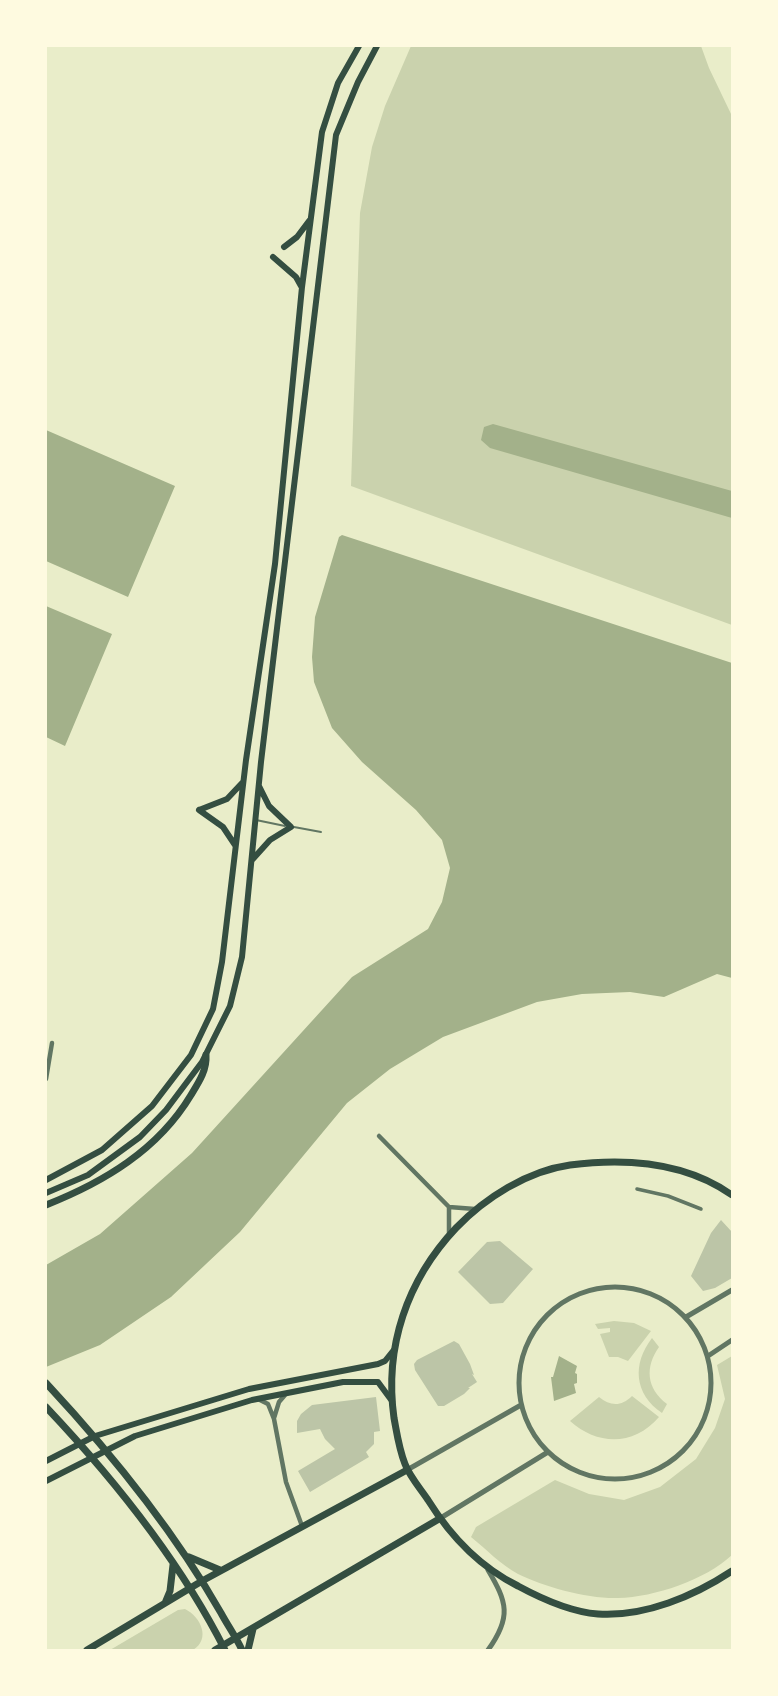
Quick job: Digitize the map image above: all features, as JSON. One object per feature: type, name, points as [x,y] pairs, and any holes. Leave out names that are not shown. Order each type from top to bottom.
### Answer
[{"type":"main road","points":[[46,1180],[102,1150],[152,1106],[191,1055],[213,1009],[222,962],[243,782],[275,564],[302,287],[322,132],[338,83],[359,46]]},
{"type":"main road","points":[[46,1193],[88,1175],[140,1137],[185,1087],[206,1055],[230,1006],[242,957],[258,784],[336,135],[358,82],[377,46]]},
{"type":"main road","points":[[284,247],[297,237],[310,221]]},
{"type":"main road","points":[[273,257],[296,277],[302,287]]},
{"type":"main road","points":[[236,846],[223,827],[200,810],[227,799],[243,782]]},
{"type":"main road","points":[[251,862],[270,841],[291,827],[269,806],[258,784]]},
{"type":"main road","points":[[46,1205],[112,1174],[153,1142],[191,1096],[206,1065],[206,1055]]},
{"type":"main road","points":[[733,1195],[687,1173],[632,1161],[547,1169],[510,1187],[477,1209],[449,1235],[414,1284],[403,1312],[393,1351],[392,1401],[398,1446],[407,1470],[439,1519],[488,1570],[552,1602],[597,1614],[654,1608],[704,1588],[733,1571]]},
{"type":"main road","points":[[46,1461],[94,1436],[249,1389],[378,1364],[393,1351]]},
{"type":"main road","points":[[46,1481],[135,1436],[257,1399],[343,1382],[378,1382],[392,1401]]},
{"type":"main road","points":[[46,1383],[105,1449],[187,1556],[242,1650]]},
{"type":"main road","points":[[46,1407],[91,1456],[173,1564],[223,1648]]},
{"type":"main road","points":[[87,1650],[202,1580],[407,1470]]},
{"type":"main road","points":[[215,1650],[223,1648],[439,1519]]},
{"type":"main road","points":[[187,1556],[221,1570]]},
{"type":"main road","points":[[165,1603],[173,1576],[173,1564]]},
{"type":"main road","points":[[248,1650],[253,1629]]},
{"type":"street","points":[[46,1079],[52,1043]]},
{"type":"street","points":[[379,1136],[449,1207],[477,1209]]},
{"type":"street","points":[[637,1189],[668,1196],[701,1209]]},
{"type":"street","points":[[449,1207],[449,1235]]},
{"type":"street","points":[[616,1286],[654,1295],[671,1304],[685,1317],[699,1335],[708,1356],[711,1387],[705,1418],[689,1445],[665,1466],[646,1475],[625,1479],[604,1479],[574,1470],[548,1452],[531,1430],[521,1405],[519,1376],[524,1348],[545,1315],[578,1293],[616,1286]]},
{"type":"street","points":[[685,1317],[733,1290]]},
{"type":"street","points":[[708,1356],[733,1340]]},
{"type":"street","points":[[274,1419],[279,1402],[286,1393]]},
{"type":"street","points":[[257,1399],[268,1404],[274,1419],[286,1482],[302,1527]]},
{"type":"street","points":[[407,1470],[521,1405]]},
{"type":"street","points":[[439,1519],[548,1452]]},
{"type":"street","points":[[488,1570],[502,1594],[505,1608],[501,1629],[488,1650]]},
{"type":"lane","points":[[255,820],[321,832]]},
{"type":"shaded area","points":[[411,46],[701,46],[732,116],[732,625],[351,486],[360,213],[372,147],[385,106]]},
{"type":"shaded area","points":[[493,424],[732,491],[732,518],[490,448],[481,440],[484,427]]},
{"type":"shaded area","points":[[46,430],[175,486],[128,597],[46,561]]},
{"type":"shaded area","points":[[342,535],[732,663],[732,978],[717,974],[664,997],[630,992],[582,994],[537,1002],[443,1037],[390,1069],[347,1103],[240,1232],[171,1297],[100,1345],[46,1367],[46,1265],[100,1234],[192,1153],[352,977],[428,929],[442,902],[450,868],[442,840],[416,810],[362,762],[332,728],[314,682],[312,657],[315,617],[339,537]]},
{"type":"shaded area","points":[[46,606],[112,634],[65,746],[46,737]]},
{"type":"shaded area","points":[[614,1321],[634,1323],[651,1331],[628,1361],[609,1357],[600,1334],[610,1332],[610,1328],[598,1329],[595,1324]]},
{"type":"shaded area","points":[[652,1338],[659,1347],[651,1362],[650,1377],[655,1391],[667,1404],[662,1413],[646,1397],[639,1378],[641,1358]]},
{"type":"shaded area","points":[[559,1356],[577,1366],[577,1383],[574,1384],[576,1393],[554,1401],[551,1377]]},
{"type":"shaded area","points":[[732,1356],[732,1555],[721,1564],[679,1586],[663,1591],[618,1598],[593,1596],[553,1588],[518,1574],[471,1537],[476,1527],[555,1480],[589,1494],[624,1500],[660,1487],[696,1459],[715,1428],[725,1399],[717,1365]]},
{"type":"shaded area","points":[[632,1396],[659,1417],[649,1427],[627,1438],[592,1435],[570,1421],[599,1397],[616,1404]]},
{"type":"shaded area","points":[[185,1609],[196,1617],[202,1628],[202,1640],[193,1650],[110,1650],[178,1610]]},
{"type":"building","points":[[721,1220],[732,1232],[732,1278],[715,1288],[703,1291],[691,1276],[711,1233]]},
{"type":"building","points":[[500,1241],[533,1269],[503,1303],[490,1304],[458,1272],[487,1242]]},
{"type":"building","points":[[454,1341],[459,1344],[477,1382],[464,1394],[444,1406],[438,1406],[415,1370],[414,1364]]},
{"type":"building","points":[[376,1397],[380,1431],[374,1432],[374,1444],[366,1452],[369,1457],[310,1492],[298,1471],[335,1449],[320,1429],[297,1433],[297,1421],[301,1414],[312,1405]]}]
